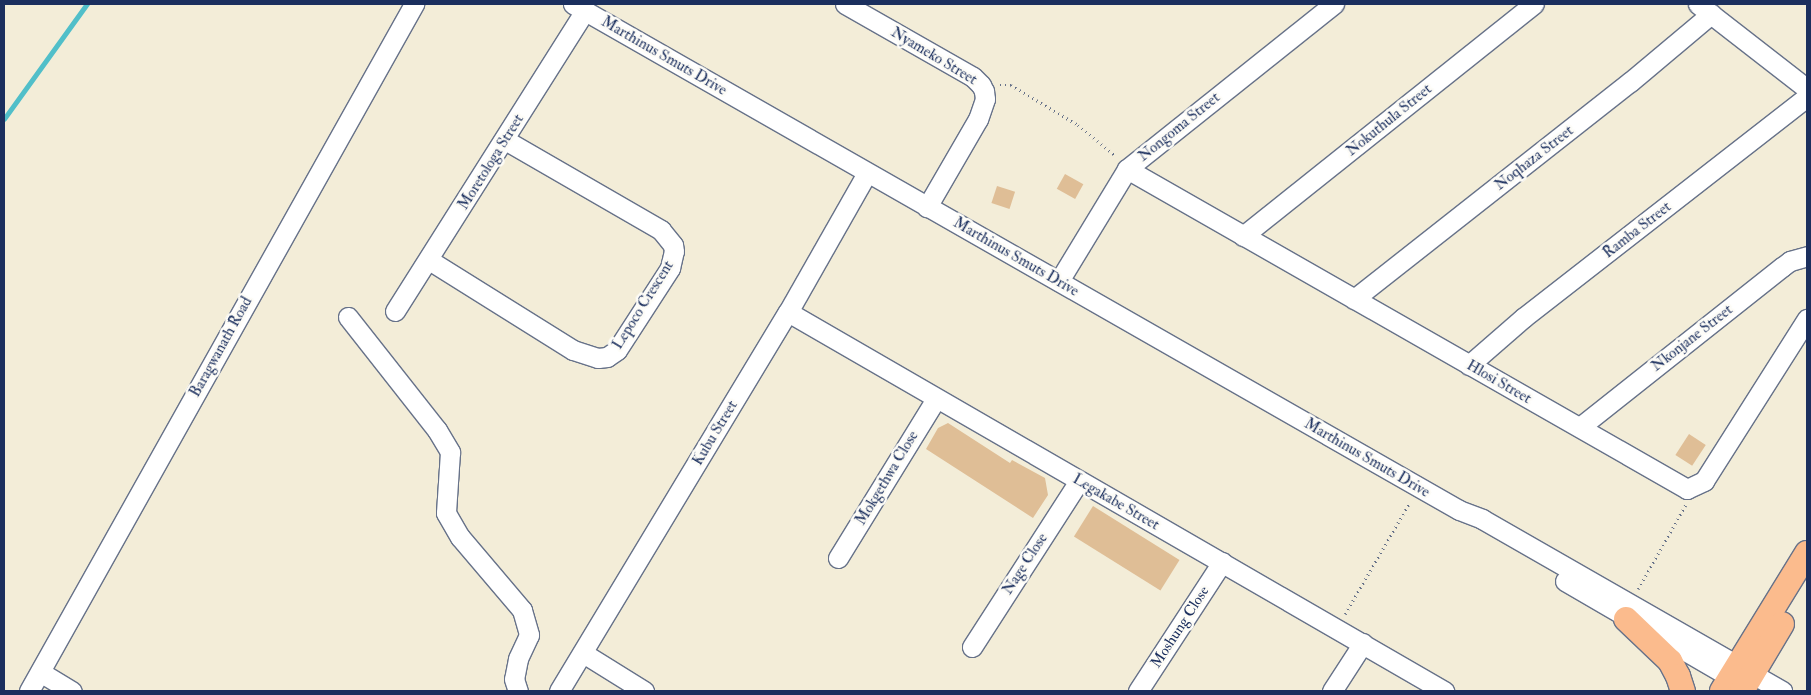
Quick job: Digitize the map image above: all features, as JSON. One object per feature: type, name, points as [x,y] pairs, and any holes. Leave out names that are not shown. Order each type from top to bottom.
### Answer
[{"type":"main road","points":[[1741,682],[1807,553]]},
{"type":"main road","points":[[1741,682],[1807,580]]},
{"type":"main road","points":[[1628,611],[1670,661],[1683,691]]},
{"type":"street","name":"Baragwanath Road","points":[[30,691],[414,4]]},
{"type":"street","name":"Nyameko Street","points":[[845,4],[972,77],[982,85],[985,99],[984,107],[927,207]]},
{"type":"street","name":"Nongoma Street","points":[[1059,281],[1128,168],[1334,4]]},
{"type":"street","name":"Nokuthula Street","points":[[1243,236],[1534,4]]},
{"type":"street","name":"Moretologa Street","points":[[395,312],[505,140],[579,7]]},
{"type":"street","name":"Marthinus Smuts Drive","points":[[579,7],[1459,510],[1463,518],[1628,611],[1741,682],[1782,691]]},
{"type":"street","points":[[1705,9],[1807,89]]},
{"type":"street","name":"Noqhaza Street","points":[[1354,300],[1630,82],[1705,9]]},
{"type":"street","name":"Ramba Street","points":[[1469,364],[1523,318],[1807,97]]},
{"type":"street","name":"Lepoco Crescent","points":[[429,260],[573,350],[598,358],[607,357],[617,350],[670,268],[673,260],[673,245],[661,230],[505,140]]},
{"type":"street","name":"Hlosi Street","points":[[1128,168],[1354,300],[1580,427],[1678,485],[1691,489]]},
{"type":"street","name":"Kubu Street","points":[[559,691],[788,312],[867,173]]},
{"type":"street","name":"Nkonjane Street","points":[[1580,427],[1782,267],[1790,261],[1807,256]]},
{"type":"street","name":"Legakabe Street","points":[[788,312],[1444,691]]},
{"type":"street","points":[[348,317],[437,430],[450,452],[446,513],[460,537],[522,610],[528,635],[515,672],[514,679],[518,691]]},
{"type":"street","points":[[1691,489],[1704,482],[1807,319]]},
{"type":"street","name":"Mokgethwa Close","points":[[838,558],[936,399]]},
{"type":"street","name":"Nage Close","points":[[972,647],[1079,481]]},
{"type":"street","name":"Moshung Close","points":[[1138,691],[1222,562]]},
{"type":"street","points":[[1332,691],[1363,643]]},
{"type":"street","points":[[583,653],[644,691]]},
{"type":"street","points":[[40,672],[72,691]]},
{"type":"path","points":[[982,85],[1010,86],[1078,125],[1128,168]]},
{"type":"path","points":[[1337,628],[1418,487]]},
{"type":"path","points":[[1628,611],[1689,500],[1691,489]]},
{"type":"building","points":[[1065,174],[1083,184],[1075,199],[1057,189]]},
{"type":"building","points":[[997,186],[1015,192],[1010,209],[991,203]]},
{"type":"building","points":[[948,423],[1010,463],[1012,460],[1045,478],[1048,495],[1033,518],[926,449],[938,428]]},
{"type":"building","points":[[1689,434],[1706,445],[1692,466],[1675,455]]},
{"type":"building","points":[[1093,506],[1180,560],[1160,591],[1074,537]]},
{"type":"waterway","points":[[4,119],[87,4]]}]
